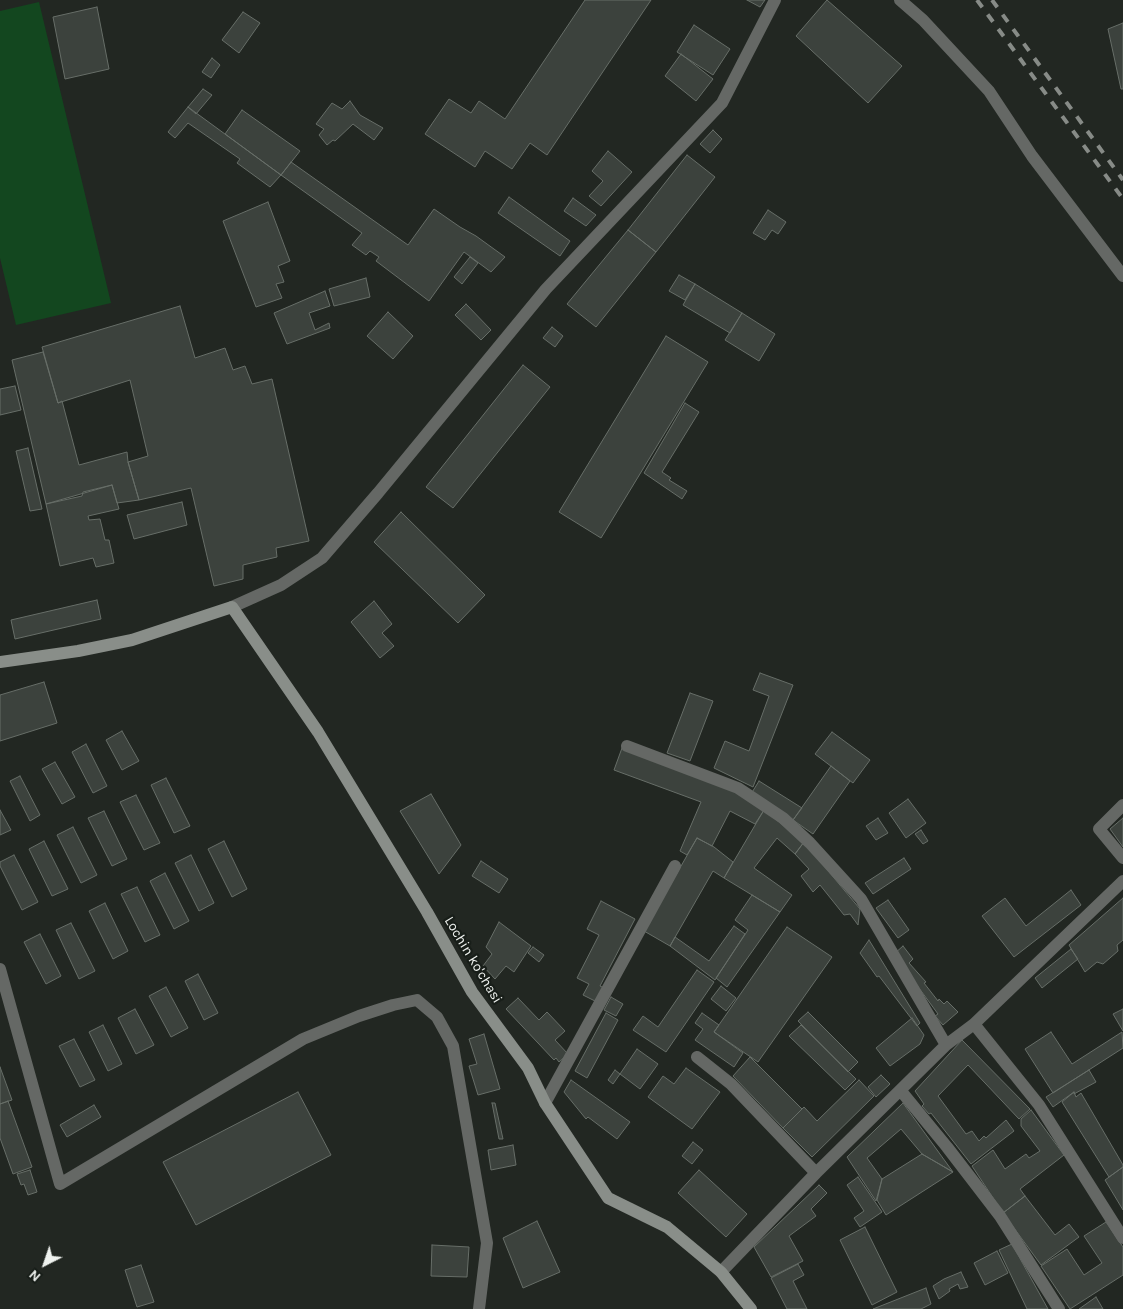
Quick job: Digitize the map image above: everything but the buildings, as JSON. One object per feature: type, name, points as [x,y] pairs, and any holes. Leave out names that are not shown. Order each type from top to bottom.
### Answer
[{"type":"street","points":[[0,662],[78,651],[132,640],[232,607],[281,585],[322,558],[546,289],[722,103],[775,0]]},
{"type":"street","points":[[900,0],[923,20],[989,91],[1032,156],[1123,276]]},
{"type":"street","name":"Lochin ko'chasi","points":[[232,607],[318,732],[427,912],[472,992],[528,1068],[545,1103],[608,1198],[667,1227],[721,1272],[751,1309]]},
{"type":"street","points":[[626,746],[738,788],[783,818],[861,899],[946,1045]]},
{"type":"street","points":[[1123,805],[1099,829],[1123,858]]},
{"type":"street","points":[[545,1103],[676,866]]},
{"type":"street","points":[[721,1272],[816,1173],[946,1045],[974,1024],[1123,881]]},
{"type":"street","points":[[0,970],[60,1184],[303,1039],[359,1016],[393,1005],[417,1000],[437,1017],[453,1046],[487,1243],[479,1309]]},
{"type":"street","points":[[974,1024],[1039,1105],[1123,1238]]},
{"type":"street","points":[[697,1056],[731,1084],[816,1173]]},
{"type":"street","points":[[901,1091],[1000,1216],[1059,1309]]},
{"type":"green space","points":[[39,2],[111,303],[16,325],[0,258],[0,11]]},
{"type":"railway","points":[[977,0],[1123,199]]},
{"type":"railway","points":[[992,0],[1123,180]]}]
